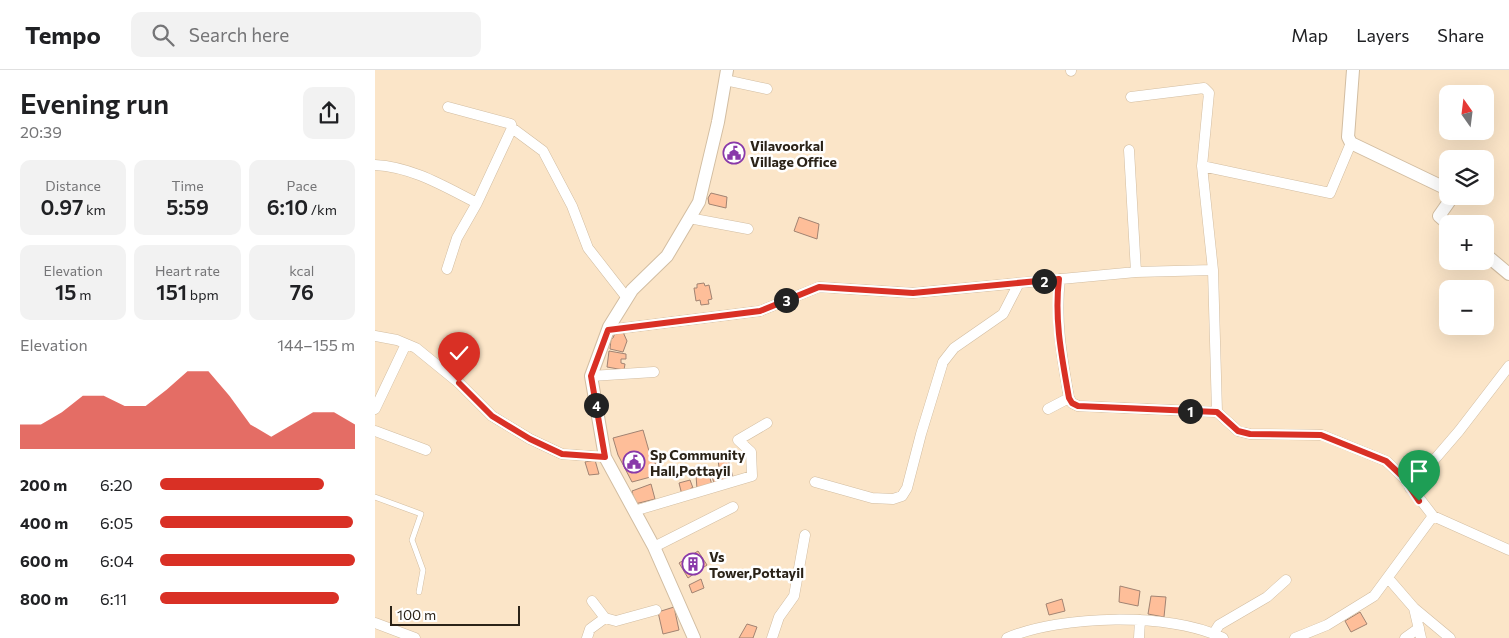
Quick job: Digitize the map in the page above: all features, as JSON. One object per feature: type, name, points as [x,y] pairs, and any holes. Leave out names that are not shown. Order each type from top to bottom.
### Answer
[{"type":"street","points":[[1353,70],[1348,137],[1351,143],[1439,185]]},
{"type":"street","points":[[694,638],[653,547],[605,457],[591,376],[608,330],[627,298],[632,290],[667,256],[699,202],[718,122],[726,75],[767,89]]},
{"type":"street","points":[[1131,96],[1204,88],[1209,93],[1210,99],[1202,166],[1213,270],[1217,412]]},
{"type":"street","points":[[448,107],[511,124],[512,128],[543,151],[572,206],[589,248],[627,298]]},
{"type":"street","points":[[447,269],[457,238],[477,203],[512,128]]},
{"type":"street","points":[[1202,166],[1330,193],[1351,143]]},
{"type":"street","points":[[1129,150],[1136,272]]},
{"type":"street","points":[[375,165],[391,166],[413,172],[477,203]]},
{"type":"street","points":[[689,218],[748,229]]},
{"type":"street","points":[[1494,262],[1509,274]]},
{"type":"street","points":[[608,330],[760,311],[819,287],[913,293],[1136,272],[1213,270]]},
{"type":"street","points":[[1059,279],[1057,303],[1059,338],[1069,398],[1072,403],[1078,406],[1217,412],[1238,431],[1250,434],[1321,435],[1386,461],[1433,516],[1509,550]]},
{"type":"street","points":[[815,482],[871,498],[893,499],[902,496],[907,488],[943,362],[954,348],[1003,314],[1019,283]]},
{"type":"street","points":[[375,336],[416,348],[442,368],[505,426],[562,454],[605,457]]},
{"type":"street","points":[[375,409],[406,344]]},
{"type":"street","points":[[1410,488],[1459,431],[1509,366]]},
{"type":"street","points":[[591,376],[654,372]]},
{"type":"street","points":[[1048,409],[1069,398]]},
{"type":"street","points":[[634,511],[752,476],[751,452],[738,440],[767,423]]},
{"type":"street","points":[[375,431],[426,450]]},
{"type":"street","points":[[653,547],[733,507]]},
{"type":"street","points":[[1295,638],[1327,624],[1374,596],[1433,516]]},
{"type":"street","points":[[772,638],[779,617],[794,596],[805,535]]},
{"type":"street","points":[[1388,578],[1414,608],[1450,638]]},
{"type":"street","points":[[1213,633],[1219,625],[1267,597],[1286,580]]},
{"type":"street","points":[[592,601],[605,618],[616,621],[656,610]]},
{"type":"street","points":[[1405,638],[1420,633],[1414,608]]},
{"type":"street","points":[[587,638],[590,629],[605,618]]},
{"type":"street","points":[[1139,638],[1140,620]]},
{"type":"street","points":[[1007,638],[1026,630],[1072,622],[1156,620],[1213,633],[1223,638]]},
{"type":"street","points":[[375,623],[415,638]]},
{"type":"lane","points":[[375,497],[421,514],[412,540],[423,570],[419,592]]},
{"type":"building","points":[[711,193],[727,197],[726,208],[709,204],[708,198]]},
{"type":"building","points":[[799,217],[819,224],[817,239],[794,231]]},
{"type":"building","points":[[704,283],[705,286],[709,285],[712,299],[708,300],[709,304],[701,305],[700,300],[696,301],[694,288],[697,288],[697,284]]},
{"type":"building","points":[[623,332],[627,341],[623,352],[610,349],[611,339],[615,333]]},
{"type":"building","points":[[609,351],[626,354],[626,359],[621,359],[621,363],[625,364],[624,370],[607,367]]},
{"type":"building","points":[[643,430],[651,458],[654,458],[658,475],[632,482],[618,455],[613,438]]},
{"type":"building","points":[[728,459],[733,477],[714,483],[710,470],[719,467],[718,460]]},
{"type":"building","points":[[595,460],[599,474],[589,475],[585,462]]},
{"type":"building","points":[[708,471],[712,485],[697,489],[696,475]]},
{"type":"building","points":[[690,480],[693,488],[691,488],[692,492],[682,495],[679,483]]},
{"type":"building","points":[[651,484],[655,499],[635,504],[632,491]]},
{"type":"building","name":"Vs Tower,Pottayil","points":[[698,551],[707,565],[688,578],[679,563]]},
{"type":"building","points":[[701,579],[704,588],[692,593],[689,585]]},
{"type":"building","points":[[1120,586],[1140,591],[1138,606],[1119,602]]},
{"type":"building","points":[[1151,596],[1166,597],[1164,617],[1148,614]]},
{"type":"building","points":[[1062,599],[1065,611],[1049,615],[1046,604]]},
{"type":"building","points":[[674,607],[679,630],[663,634],[658,612]]},
{"type":"building","points":[[1360,612],[1367,624],[1351,632],[1345,621]]},
{"type":"building","points":[[747,624],[757,627],[753,638],[739,638]]},
{"type":"place","name":"Vilavoorkal Village Office","points":[[734,153]]},
{"type":"place","name":"Sp Community Hall,Pottayil","points":[[634,462]]},
{"type":"place","name":"Vs Tower,Pottayil","points":[[693,564]]},
{"type":"route","points":[[459,383],[492,416],[505,426],[530,439],[562,454],[605,457],[591,376],[608,330],[760,311],[819,287],[913,293],[1059,279],[1057,303],[1059,338],[1069,398],[1072,403],[1078,406],[1145,407],[1217,412],[1238,431],[1250,434],[1276,436],[1321,435],[1386,461],[1403,477],[1419,501]]}]
